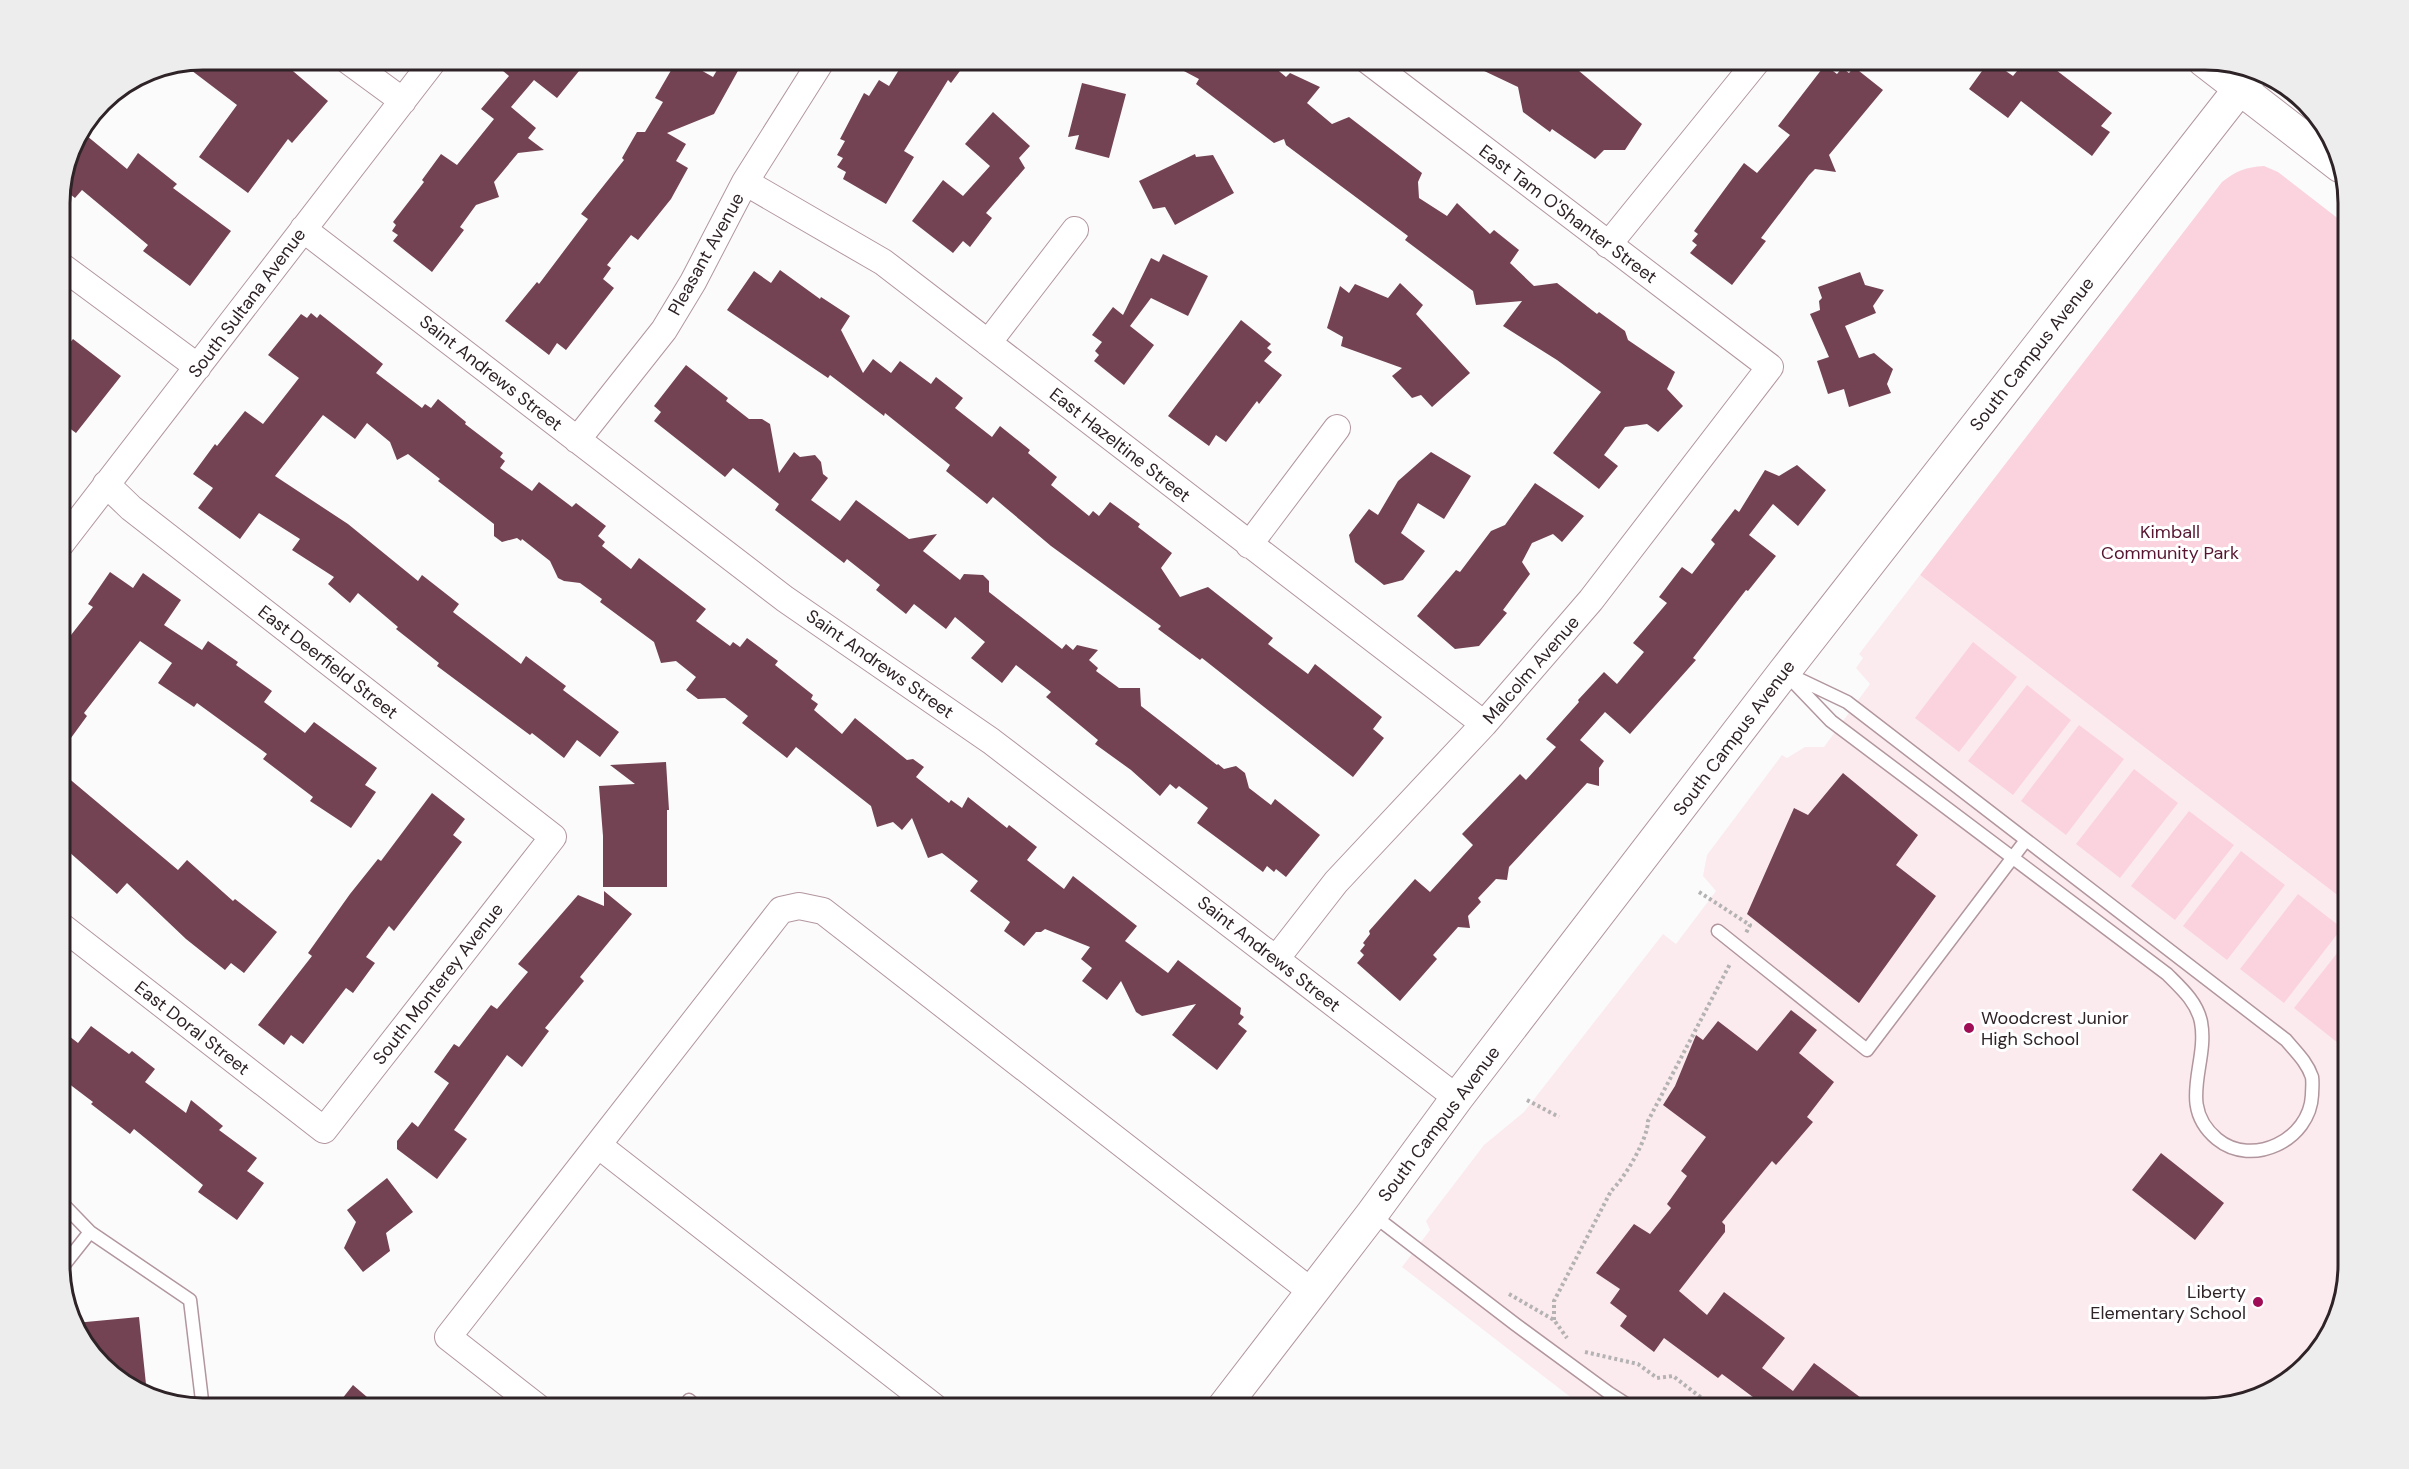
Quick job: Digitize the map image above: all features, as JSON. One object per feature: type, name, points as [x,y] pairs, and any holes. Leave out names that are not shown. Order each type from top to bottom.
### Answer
[{"type":"street","points":[[362,71],[403,101]]},
{"type":"street","name":"South Sultana Avenue","points":[[71,530],[426,71]]},
{"type":"street","name":"Pleasant Avenue","points":[[577,440],[664,330],[693,282],[746,182],[815,71]]},
{"type":"street","name":"East Tam O'Shanter Street","points":[[1381,71],[1770,367]]},
{"type":"street","points":[[1608,245],[1749,71]]},
{"type":"street","points":[[2230,73],[2246,81],[2329,156]]},
{"type":"street","name":"South Campus Avenue","points":[[1230,1398],[1784,672],[2246,81]]},
{"type":"street","name":"East Hazeltine Street","points":[[746,182],[883,262],[1484,724]]},
{"type":"street","name":"Saint Andrews Street","points":[[303,228],[785,599],[991,741],[1457,1098]]},
{"type":"street","points":[[988,343],[1075,230]]},
{"type":"street","points":[[71,272],[198,367]]},
{"type":"street","name":"Malcolm Avenue","points":[[1276,959],[1336,882],[1484,724],[1591,600],[1770,367]]},
{"type":"street","points":[[1249,545],[1337,428]]},
{"type":"street","name":"East Deerfield Street","points":[[106,484],[131,508],[553,837]]},
{"type":"street","name":"South Monterey Avenue","points":[[324,1130],[553,837]]},
{"type":"street","points":[[526,1398],[448,1337],[781,910],[799,906],[823,911],[1312,1292]]},
{"type":"street","name":"East Doral Street","points":[[71,934],[324,1130]]},
{"type":"street","points":[[598,1145],[923,1398]]},
{"type":"lane","points":[[1784,672],[1847,702],[2286,1040],[2305,1062],[2313,1080],[2312,1104],[2303,1123],[2287,1140],[2271,1148],[2249,1152],[2230,1148],[2215,1138],[2202,1120],[2194,1097],[2203,1051],[2200,1021],[2190,997],[2168,974],[1831,721],[1784,672]]},
{"type":"lane","points":[[1718,931],[1867,1050],[2026,840]]},
{"type":"lane","points":[[71,1212],[90,1232],[190,1300],[202,1398]]},
{"type":"lane","points":[[1372,1214],[1524,1331],[1617,1398]]},
{"type":"lane","points":[[71,1256],[90,1232]]},
{"type":"path","points":[[1554,1320],[1554,1301],[1611,1191],[1620,1183],[1635,1156],[1648,1130],[1648,1121],[1750,925],[1699,892]]},
{"type":"path","points":[[1527,1100],[1559,1118]]},
{"type":"path","points":[[1505,1291],[1554,1320],[1572,1342]]},
{"type":"path","points":[[1578,1347],[1585,1352],[1638,1364],[1657,1378],[1673,1376],[1702,1398]]},
{"type":"shaded area","name":"Woodcrest Junior High School","points":[[1920,575],[2338,896],[2337,1283],[2334,1300],[2321,1332],[2300,1360],[2272,1381],[2240,1394],[2206,1398],[1572,1398],[1402,1267],[1430,1230],[1426,1221],[1484,1145],[1524,1112],[1663,934],[1676,944],[1716,891],[1703,876],[1707,855],[1782,755],[1787,758],[1805,747],[1824,747],[1870,684],[1856,668],[1863,658],[1859,654]]},
{"type":"green space","name":"Kimball Community Park","points":[[2264,166],[2278,172],[2338,218],[2338,896],[1920,575],[2222,182],[2252,167]]},
{"type":"green space","points":[[1973,642],[2017,677],[1959,752],[1915,718]]},
{"type":"green space","points":[[2027,685],[2071,720],[2013,795],[1968,761]]},
{"type":"green space","points":[[2079,725],[2124,759],[2066,835],[2021,801]]},
{"type":"green space","points":[[2134,769],[2178,803],[2120,878],[2076,844]]},
{"type":"green space","points":[[2189,811],[2234,845],[2175,920],[2131,886]]},
{"type":"green space","points":[[2241,851],[2285,885],[2227,960],[2183,926]]},
{"type":"green space","points":[[2298,894],[2338,925],[2338,933],[2284,1003],[2240,969]]},
{"type":"green space","points":[[2338,952],[2338,1043],[2294,1008]]},
{"type":"building","points":[[193,71],[293,71],[328,101],[292,143],[288,139],[248,193],[199,157],[237,105]]},
{"type":"building","points":[[503,71],[579,71],[557,98],[534,80],[511,107],[536,128],[528,138],[544,150],[518,153],[494,182],[499,197],[476,205],[460,227],[464,230],[432,272],[393,241],[398,235],[392,231],[396,225],[393,222],[424,182],[422,180],[441,154],[457,165],[494,119],[481,109],[509,76]]},
{"type":"building","points":[[671,71],[702,71],[713,77],[717,71],[738,71],[714,114],[667,133],[686,144],[676,161],[688,168],[671,199],[638,240],[631,235],[607,265],[611,268],[603,279],[614,288],[566,350],[557,343],[549,355],[505,321],[537,282],[539,284],[588,219],[581,214],[624,160],[622,158],[637,132],[645,132],[663,102],[655,98]]},
{"type":"building","points":[[898,71],[960,71],[951,83],[948,80],[904,151],[914,157],[886,204],[843,179],[846,172],[837,167],[843,158],[837,155],[845,141],[840,139],[864,93],[869,96],[879,80],[889,86]]},
{"type":"building","points":[[1184,71],[1279,71],[1286,77],[1290,73],[1320,87],[1307,103],[1332,124],[1349,117],[1422,173],[1418,182],[1419,198],[1447,216],[1457,203],[1490,234],[1494,230],[1519,250],[1510,263],[1534,286],[1557,283],[1597,314],[1599,312],[1625,331],[1628,340],[1675,372],[1667,389],[1683,406],[1658,432],[1647,424],[1625,427],[1604,455],[1618,466],[1599,489],[1553,453],[1601,392],[1557,360],[1503,326],[1522,301],[1476,305],[1473,291],[1405,240],[1408,236],[1286,145],[1284,139],[1274,143],[1196,84],[1199,79]]},
{"type":"building","points":[[1484,71],[1579,71],[1642,124],[1625,150],[1604,150],[1595,159],[1552,129],[1550,132],[1523,112],[1518,87]]},
{"type":"building","points":[[1820,71],[1833,71],[1837,74],[1840,71],[1849,73],[1859,71],[1883,90],[1829,155],[1836,172],[1815,169],[1809,175],[1761,238],[1766,241],[1732,285],[1690,253],[1697,245],[1692,241],[1698,234],[1694,231],[1744,163],[1757,173],[1790,135],[1778,126]]},
{"type":"building","points":[[1982,71],[2006,71],[2013,76],[2017,71],[2057,71],[2112,113],[2101,126],[2110,132],[2092,156],[2021,101],[2008,118],[1969,89]]},
{"type":"building","points":[[1082,83],[1126,94],[1109,158],[1075,149],[1079,135],[1068,137]]},
{"type":"building","points":[[993,112],[1030,146],[1019,158],[1025,168],[986,213],[992,218],[970,247],[963,241],[953,253],[912,221],[943,180],[963,196],[990,166],[965,144]]},
{"type":"building","points":[[89,137],[127,169],[138,153],[177,184],[173,188],[231,231],[190,286],[143,251],[148,245],[82,190],[75,198],[71,195],[75,169]]},
{"type":"building","points":[[1195,154],[1196,157],[1213,155],[1234,193],[1175,225],[1165,207],[1153,209],[1139,181]]},
{"type":"building","points":[[1163,254],[1208,276],[1188,316],[1151,298],[1130,326],[1154,345],[1124,385],[1094,361],[1099,355],[1095,351],[1102,342],[1092,335],[1113,307],[1123,315],[1151,258],[1159,262]]},
{"type":"building","points":[[780,270],[820,299],[821,297],[850,316],[841,330],[863,373],[873,359],[891,373],[900,361],[931,384],[936,377],[963,398],[955,408],[992,437],[1000,426],[1030,450],[1028,453],[1057,477],[1051,485],[1089,516],[1093,511],[1099,516],[1110,502],[1140,524],[1138,527],[1172,553],[1161,568],[1180,597],[1208,587],[1273,638],[1268,644],[1308,674],[1315,664],[1382,717],[1373,729],[1384,738],[1353,777],[1202,658],[1200,660],[1158,629],[1161,626],[1051,546],[993,497],[987,504],[946,471],[950,465],[885,413],[884,416],[830,375],[828,378],[727,310],[754,271],[771,283]]},
{"type":"building","points":[[1860,272],[1865,285],[1884,290],[1873,306],[1876,313],[1845,326],[1859,358],[1874,353],[1893,369],[1887,384],[1891,393],[1849,407],[1844,389],[1828,394],[1817,361],[1829,357],[1810,314],[1820,310],[1819,301],[1822,298],[1818,287]]},
{"type":"building","points":[[1400,283],[1423,305],[1416,314],[1470,373],[1432,407],[1421,395],[1412,398],[1392,376],[1402,368],[1341,346],[1343,337],[1327,328],[1340,286],[1349,293],[1355,284],[1388,298]]},
{"type":"building","points":[[311,313],[317,318],[320,314],[383,364],[376,373],[422,408],[425,404],[431,408],[438,399],[466,422],[465,424],[503,453],[500,457],[505,461],[500,468],[532,491],[539,482],[572,507],[576,503],[606,526],[598,536],[605,542],[602,546],[631,569],[639,558],[706,609],[696,621],[730,646],[733,642],[740,647],[747,638],[778,661],[775,665],[813,695],[811,699],[818,704],[814,710],[842,734],[855,718],[907,760],[913,759],[924,767],[916,777],[949,803],[951,800],[962,808],[968,797],[1007,828],[1009,825],[1037,847],[1027,860],[1064,889],[1073,876],[1137,926],[1125,941],[1168,973],[1178,960],[1241,1008],[1240,1014],[1244,1017],[1238,1024],[1247,1031],[1217,1070],[1172,1035],[1196,1004],[1142,1016],[1136,1012],[1121,981],[1107,1000],[1082,981],[1092,968],[1081,959],[1090,947],[1045,929],[1036,932],[1024,946],[1004,931],[1010,922],[970,891],[978,881],[942,853],[928,858],[912,818],[902,830],[893,822],[877,827],[871,806],[796,747],[787,758],[742,723],[748,716],[725,698],[698,699],[686,690],[696,677],[676,661],[661,663],[654,642],[600,602],[602,599],[580,583],[558,578],[550,561],[522,539],[521,541],[517,538],[502,542],[494,536],[494,524],[438,481],[440,479],[408,454],[397,460],[390,442],[367,423],[355,439],[323,415],[275,476],[348,524],[418,581],[422,575],[459,604],[453,612],[521,664],[526,656],[566,686],[563,690],[619,732],[600,757],[577,740],[564,758],[532,733],[530,735],[437,666],[439,663],[396,629],[398,627],[358,593],[350,603],[328,584],[334,577],[292,550],[300,539],[259,513],[240,539],[198,508],[213,488],[193,474],[215,444],[217,446],[245,411],[263,424],[299,378],[268,355],[301,314],[307,318]]},
{"type":"building","points":[[1241,320],[1271,344],[1267,348],[1272,352],[1264,361],[1282,375],[1259,404],[1257,401],[1226,442],[1216,435],[1209,446],[1168,416]]},
{"type":"building","points":[[73,339],[121,376],[76,433],[71,429],[71,341]]},
{"type":"building","points":[[686,365],[728,398],[726,401],[749,419],[762,419],[770,424],[779,473],[794,452],[800,457],[815,455],[821,462],[823,474],[828,478],[811,500],[840,521],[856,500],[909,539],[937,534],[923,551],[960,580],[964,574],[983,575],[989,581],[989,592],[1062,649],[1066,644],[1073,650],[1077,645],[1098,650],[1089,660],[1098,668],[1096,671],[1119,688],[1140,688],[1141,706],[1217,765],[1224,769],[1236,766],[1245,773],[1249,788],[1271,805],[1275,799],[1320,835],[1286,877],[1276,869],[1274,872],[1267,866],[1263,872],[1197,823],[1208,808],[1179,786],[1176,789],[1170,784],[1160,796],[1131,770],[1095,744],[1098,740],[1046,697],[1051,692],[1016,665],[1002,683],[971,658],[985,642],[955,617],[946,629],[914,604],[906,614],[876,590],[880,585],[847,559],[844,563],[775,510],[779,504],[733,468],[725,477],[654,421],[661,412],[654,406]]},
{"type":"building","points":[[1431,452],[1471,476],[1444,519],[1418,503],[1401,533],[1425,551],[1403,580],[1384,585],[1355,562],[1349,535],[1369,509],[1378,515],[1398,481]]},
{"type":"building","points":[[1797,465],[1826,490],[1798,526],[1773,504],[1749,535],[1776,556],[1748,591],[1746,590],[1693,658],[1696,660],[1630,734],[1605,712],[1580,740],[1604,761],[1599,768],[1599,786],[1587,783],[1509,867],[1507,880],[1496,879],[1478,898],[1481,902],[1468,916],[1470,928],[1458,927],[1433,955],[1437,959],[1400,1001],[1357,963],[1364,955],[1360,951],[1370,934],[1369,931],[1415,879],[1430,892],[1473,845],[1462,834],[1520,774],[1526,780],[1556,747],[1546,739],[1604,672],[1617,684],[1644,652],[1633,643],[1667,603],[1659,597],[1682,567],[1692,574],[1715,544],[1711,540],[1735,509],[1739,512],[1765,470],[1779,476]]},
{"type":"building","points":[[1535,483],[1584,516],[1562,542],[1553,534],[1532,543],[1522,562],[1530,574],[1503,610],[1507,613],[1479,646],[1455,649],[1417,616],[1456,570],[1460,572],[1491,531],[1505,525]]},
{"type":"building","points":[[110,572],[133,588],[143,573],[181,600],[164,625],[202,650],[208,641],[238,662],[236,665],[272,691],[264,702],[305,733],[314,722],[377,768],[365,785],[376,792],[351,828],[310,801],[313,797],[263,759],[267,754],[197,703],[194,707],[158,683],[172,663],[140,641],[84,713],[87,716],[71,738],[71,635],[93,607],[88,604]]},
{"type":"building","points":[[666,762],[669,810],[667,810],[667,887],[603,887],[603,836],[599,786],[635,784],[610,765]]},
{"type":"building","points":[[1843,773],[1918,835],[1896,865],[1936,896],[1859,1003],[1747,914],[1794,808],[1808,815]]},
{"type":"building","points":[[71,780],[178,870],[187,860],[233,901],[235,899],[277,932],[244,973],[231,963],[225,970],[186,939],[127,883],[117,894],[71,854]]},
{"type":"building","points":[[432,793],[465,819],[453,835],[462,842],[394,931],[389,926],[366,957],[375,963],[353,993],[346,988],[303,1044],[291,1035],[284,1045],[258,1025],[312,956],[308,953],[350,894],[378,859],[381,861]]},
{"type":"building","points":[[604,891],[632,914],[580,977],[584,981],[545,1028],[549,1031],[522,1067],[507,1055],[454,1130],[467,1139],[437,1179],[397,1149],[397,1141],[412,1122],[418,1127],[449,1083],[434,1072],[454,1044],[459,1047],[491,1005],[497,1009],[528,972],[518,964],[578,895],[604,906]]},
{"type":"building","points":[[1791,1010],[1817,1030],[1799,1053],[1834,1082],[1807,1117],[1813,1122],[1776,1165],[1772,1161],[1722,1222],[1725,1225],[1725,1232],[1679,1291],[1707,1315],[1724,1292],[1785,1338],[1762,1368],[1793,1391],[1814,1363],[1861,1398],[1754,1398],[1722,1374],[1718,1378],[1664,1338],[1654,1352],[1620,1326],[1627,1316],[1610,1303],[1620,1289],[1596,1273],[1634,1224],[1650,1234],[1671,1208],[1667,1204],[1687,1176],[1681,1171],[1706,1137],[1663,1105],[1675,1086],[1696,1035],[1703,1040],[1718,1021],[1757,1051]]},
{"type":"building","points":[[91,1026],[129,1054],[132,1051],[155,1069],[145,1082],[186,1113],[191,1100],[223,1126],[219,1130],[257,1158],[247,1171],[264,1183],[237,1220],[198,1192],[203,1185],[134,1129],[130,1134],[71,1085],[71,1038],[78,1043]]},
{"type":"building","points":[[2161,1153],[2224,1203],[2195,1240],[2132,1190]]},
{"type":"building","points":[[387,1178],[413,1212],[386,1233],[390,1251],[363,1272],[344,1248],[356,1222],[347,1210]]},
{"type":"building","points":[[139,1317],[146,1385],[109,1360],[83,1322]]},
{"type":"building","points":[[353,1385],[367,1397],[366,1398],[343,1398]]},
{"type":"place","name":"Woodcrest Junior High School","points":[[1969,1028]]},
{"type":"place","name":"Liberty Elementary School","points":[[2258,1302]]}]
